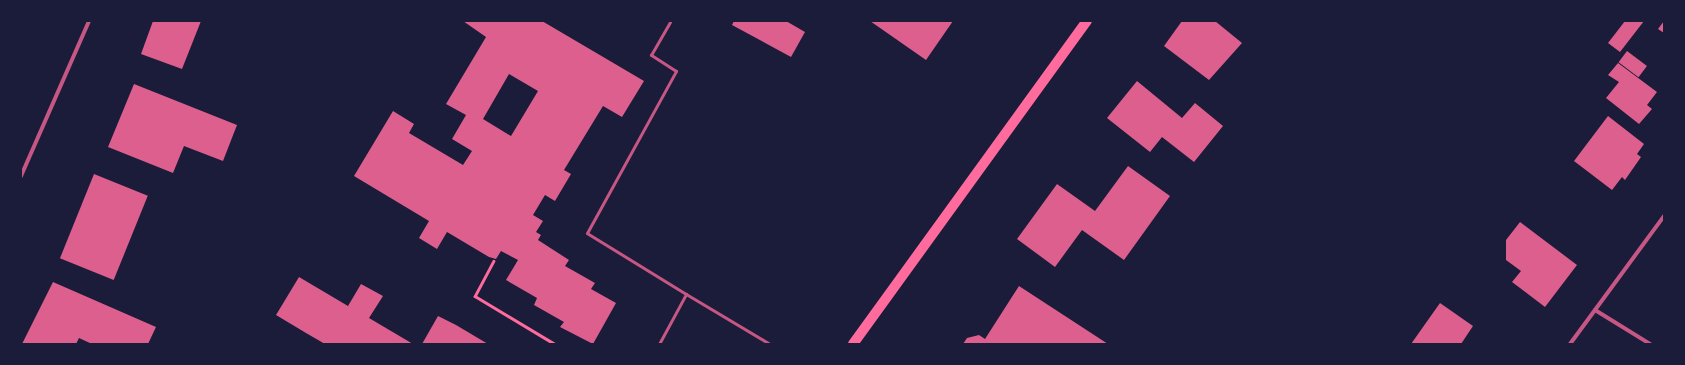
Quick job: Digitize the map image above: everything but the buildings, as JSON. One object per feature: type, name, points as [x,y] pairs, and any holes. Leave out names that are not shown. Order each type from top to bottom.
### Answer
[{"type":"main road","points":[[853,344],[1087,21]]},
{"type":"street","points":[[21,176],[89,21]]},
{"type":"street","points":[[1570,344],[1664,216]]},
{"type":"street","points":[[1595,310],[1650,344]]},
{"type":"lane","points":[[670,22],[650,55],[676,70],[587,233],[770,344]]},
{"type":"lane","points":[[659,344],[686,294]]},
{"type":"path","points":[[494,261],[475,296],[555,344]]}]
